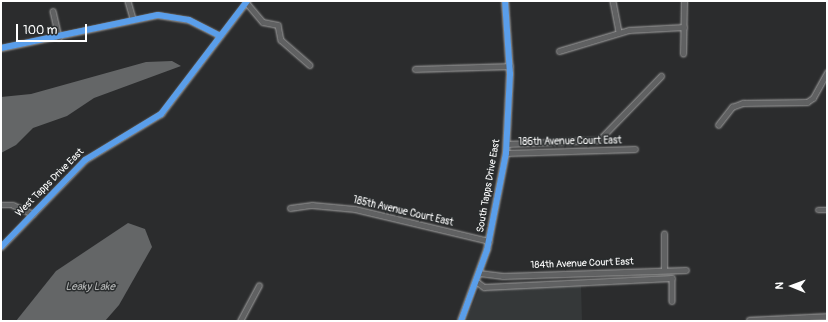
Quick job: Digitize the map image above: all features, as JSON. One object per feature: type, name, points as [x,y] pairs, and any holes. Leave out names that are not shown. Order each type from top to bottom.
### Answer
[{"type":"street","points":[[128,1],[133,18]]},
{"type":"street","name":"South Tapps Drive East","points":[[461,321],[489,241],[506,153],[510,66],[505,1]]},
{"type":"street","points":[[613,1],[619,32]]},
{"type":"street","points":[[683,54],[684,1]]},
{"type":"street","points":[[246,2],[263,22],[278,25],[281,40],[310,65]]},
{"type":"street","name":"West Tapps Drive East","points":[[1,247],[85,160],[161,114],[246,2]]},
{"type":"street","points":[[53,11],[59,37]]},
{"type":"street","points":[[1,48],[59,37],[133,18],[174,16],[197,23],[220,36]]},
{"type":"street","points":[[559,51],[619,32],[650,26],[684,26]]},
{"type":"street","points":[[415,69],[510,66]]},
{"type":"street","points":[[718,124],[732,107],[743,103],[807,102],[813,98],[827,73]]},
{"type":"street","name":"186th Avenue Court East","points":[[507,144],[599,140],[661,76]]},
{"type":"street","name":"186th Avenue Court East","points":[[506,153],[635,149]]},
{"type":"street","points":[[1,205],[13,204],[33,214]]},
{"type":"street","name":"185th Avenue Court East","points":[[290,208],[312,205],[355,209],[489,241]]},
{"type":"street","points":[[818,210],[827,210]]},
{"type":"street","points":[[664,234],[664,270]]},
{"type":"street","name":"184th Avenue Court East","points":[[479,273],[502,276],[686,270]]},
{"type":"street","points":[[476,281],[484,286],[672,278],[672,301]]},
{"type":"street","points":[[240,321],[259,286]]},
{"type":"street","points":[[827,316],[748,320],[827,320]]},
{"type":"shaded area","points":[[581,285],[582,321],[466,321],[479,289]]},
{"type":"water","points":[[172,61],[181,66],[94,98],[67,116],[33,128],[16,145],[1,153],[1,97],[31,94],[146,62]]},
{"type":"water","name":"Leaky Lake","points":[[128,223],[145,229],[152,247],[119,305],[105,321],[16,321],[56,271]]},
{"type":"cycle path","points":[[1,247],[85,160],[161,114],[247,1]]},
{"type":"cycle path","points":[[461,321],[487,250],[506,153],[510,74],[505,1]]},
{"type":"cycle path","points":[[1,48],[158,15],[189,20],[220,36]]}]
